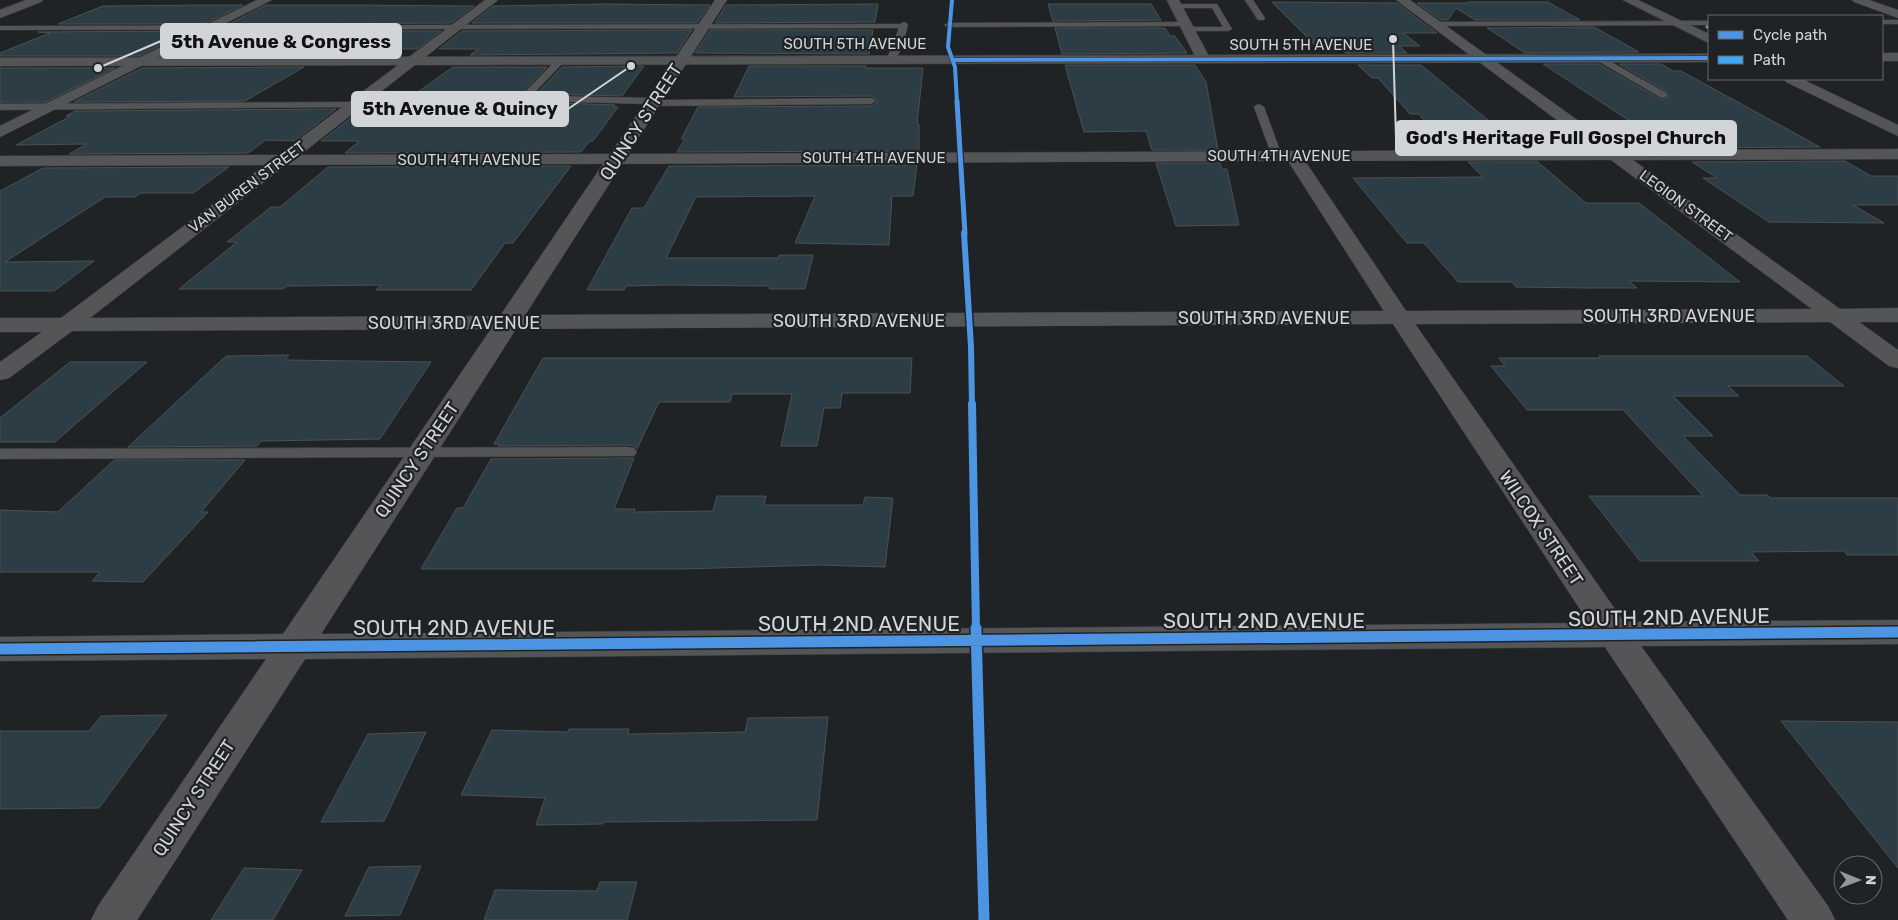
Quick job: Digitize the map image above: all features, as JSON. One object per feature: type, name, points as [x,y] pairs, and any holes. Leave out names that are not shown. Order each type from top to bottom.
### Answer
[{"type":"street","points":[[0,14],[37,0]]},
{"type":"street","points":[[0,132],[266,0]]},
{"type":"street","name":"VAN BUREN STREET","points":[[0,373],[66,325],[492,0]]},
{"type":"street","name":"QUINCY STREET","points":[[113,920],[721,0]]},
{"type":"street","name":"LEGION STREET","points":[[1402,0],[1898,361]]},
{"type":"street","points":[[1630,0],[1708,38]]},
{"type":"street","points":[[1858,0],[1898,14]]},
{"type":"street","points":[[1175,3],[1204,60]]},
{"type":"street","name":"SOUTH 5TH AVENUE","points":[[0,62],[1708,58]]},
{"type":"street","points":[[1793,80],[1898,131]]},
{"type":"street","name":"SOUTH 4TH AVENUE","points":[[0,161],[1898,154]]},
{"type":"street","name":"WILCOX STREET","points":[[1285,156],[1399,318],[1614,635],[1813,920]]},
{"type":"street","name":"SOUTH 3RD AVENUE","points":[[0,326],[1898,315]]},
{"type":"street","name":"SOUTH 2ND AVENUE","points":[[0,649],[1898,632]]},
{"type":"lane","points":[[1249,0],[1261,18]]},
{"type":"lane","points":[[948,25],[1187,26],[1228,29],[1214,6],[1175,3]]},
{"type":"lane","points":[[1883,22],[1898,22]]},
{"type":"lane","points":[[1435,24],[1708,23]]},
{"type":"lane","points":[[0,28],[903,25],[899,42],[890,60]]},
{"type":"lane","points":[[1599,58],[1663,95]]},
{"type":"lane","points":[[560,61],[531,91],[538,99],[654,102],[871,102]]},
{"type":"lane","points":[[0,107],[354,106]]},
{"type":"lane","points":[[1259,107],[1285,156]]},
{"type":"lane","points":[[0,454],[628,452]]},
{"type":"building","points":[[1272,2],[1397,3],[1437,33],[1403,33],[1420,46],[1399,46],[1407,53],[1345,53],[1336,44],[1315,45]]},
{"type":"building","points":[[1548,2],[1580,20],[1475,20],[1456,8],[1448,20],[1441,20],[1417,3]]},
{"type":"building","points":[[878,4],[875,22],[715,23],[726,5]]},
{"type":"building","points":[[1048,4],[1151,4],[1161,20],[1053,21]]},
{"type":"building","points":[[243,5],[204,24],[58,24],[103,6]]},
{"type":"building","points":[[266,5],[474,6],[451,23],[229,24]]},
{"type":"building","points":[[710,5],[697,23],[472,23],[493,6]]},
{"type":"building","points":[[1594,27],[1639,52],[1525,53],[1487,28]]},
{"type":"building","points":[[1055,28],[1165,28],[1170,36],[1175,36],[1187,53],[1062,54]]},
{"type":"building","points":[[692,30],[677,53],[470,55],[479,49],[439,49],[462,31]]},
{"type":"building","points":[[710,30],[873,30],[869,54],[695,53]]},
{"type":"building","points":[[189,31],[139,56],[0,56],[0,53],[50,33],[38,32]]},
{"type":"building","points":[[214,31],[441,31],[417,49],[335,49],[324,55],[166,56]]},
{"type":"building","points":[[1543,64],[1599,64],[1662,100],[1670,95],[1619,64],[1661,64],[1673,71],[1681,71],[1820,147],[1671,148]]},
{"type":"building","points":[[1065,65],[1195,65],[1206,82],[1218,150],[1152,150],[1146,131],[1084,132]]},
{"type":"building","points":[[1358,65],[1421,65],[1522,148],[1454,149],[1418,114],[1410,114],[1378,78],[1372,78]]},
{"type":"building","points":[[644,66],[622,96],[542,94],[539,91],[562,67]]},
{"type":"building","points":[[749,66],[923,68],[917,124],[919,124],[919,151],[677,152],[685,139],[681,139],[698,107],[871,106],[878,102],[871,96],[734,97]]},
{"type":"building","points":[[304,67],[245,101],[74,102],[142,68]]},
{"type":"building","points":[[453,67],[547,67],[524,91],[534,102],[615,105],[613,107],[618,107],[593,141],[590,141],[581,152],[345,153],[359,141],[321,141],[362,109],[394,109]]},
{"type":"building","points":[[0,68],[115,68],[45,102],[0,102]]},
{"type":"building","points":[[336,109],[294,141],[266,140],[248,153],[69,154],[87,144],[16,145],[71,116],[66,116],[75,111]]},
{"type":"building","points":[[1845,161],[1871,176],[1898,176],[1898,205],[1853,205],[1884,223],[1769,222],[1703,178],[1717,178],[1692,162]]},
{"type":"building","points":[[1468,162],[1538,162],[1586,203],[1639,203],[1740,282],[1629,281],[1637,288],[1589,288],[1516,287],[1512,282],[1458,282],[1424,243],[1407,243],[1353,178],[1483,177]]},
{"type":"building","points":[[1156,163],[1220,163],[1222,169],[1227,169],[1239,225],[1176,226]]},
{"type":"building","points":[[917,165],[913,196],[892,196],[889,245],[795,243],[815,196],[696,197],[666,258],[778,258],[779,255],[813,255],[805,289],[769,289],[770,286],[664,285],[626,286],[624,290],[587,290],[632,208],[644,208],[669,166]]},
{"type":"building","points":[[571,166],[513,243],[505,243],[471,290],[376,290],[381,285],[287,286],[283,289],[179,289],[237,242],[227,242],[271,207],[280,207],[328,167]]},
{"type":"building","points":[[229,167],[193,193],[140,193],[135,197],[105,197],[5,262],[94,261],[54,291],[0,291],[0,191],[43,168]]},
{"type":"building","points":[[289,355],[285,360],[431,362],[380,439],[261,441],[257,446],[128,447],[226,356]]},
{"type":"building","points":[[1599,356],[1807,356],[1844,386],[1728,386],[1739,396],[1673,396],[1713,436],[1683,436],[1740,495],[1767,495],[1771,498],[1898,498],[1898,555],[1847,555],[1844,551],[1751,552],[1759,561],[1640,561],[1589,496],[1703,496],[1623,410],[1527,410],[1491,366],[1505,366],[1499,358],[1600,358]]},
{"type":"building","points":[[543,358],[912,358],[910,393],[842,393],[840,408],[824,408],[817,446],[781,446],[792,394],[732,394],[730,402],[659,402],[637,449],[634,446],[628,445],[498,446],[499,444],[494,444]]},
{"type":"building","points":[[70,362],[147,362],[55,442],[0,442],[0,418]]},
{"type":"building","points":[[634,458],[614,509],[635,509],[634,512],[713,511],[717,496],[766,496],[764,505],[863,505],[865,497],[893,498],[885,567],[820,565],[682,569],[421,569],[457,508],[463,508],[491,459]]},
{"type":"building","points":[[114,460],[245,460],[201,512],[208,512],[143,582],[92,581],[100,572],[0,572],[0,510],[58,512]]},
{"type":"building","points":[[167,715],[99,808],[0,809],[0,731],[89,731],[101,716]]},
{"type":"building","points":[[828,717],[817,820],[603,822],[602,824],[536,825],[545,798],[461,795],[492,730],[568,732],[569,729],[629,729],[628,734],[745,732],[748,718]]},
{"type":"building","points":[[1781,721],[1898,722],[1898,868]]},
{"type":"building","points":[[426,732],[384,821],[321,822],[368,734]]},
{"type":"building","points":[[421,866],[400,915],[345,916],[369,867]]},
{"type":"building","points":[[244,868],[302,870],[273,920],[211,920]]},
{"type":"building","points":[[600,882],[637,882],[627,920],[484,920],[495,890],[597,891]]},
{"type":"cycle path","points":[[952,0],[948,47],[955,67],[971,347],[974,599],[978,672],[984,920]]},
{"type":"cycle path","points":[[953,60],[1708,58]]},
{"type":"cycle path","points":[[0,649],[1898,632]]},
{"type":"place","name":"God's Heritage Full Gospel Church","points":[[1393,39]]},
{"type":"place","name":"5th Avenue & Quincy","points":[[631,66]]},
{"type":"place","name":"5th Avenue & Congress","points":[[98,68]]}]
